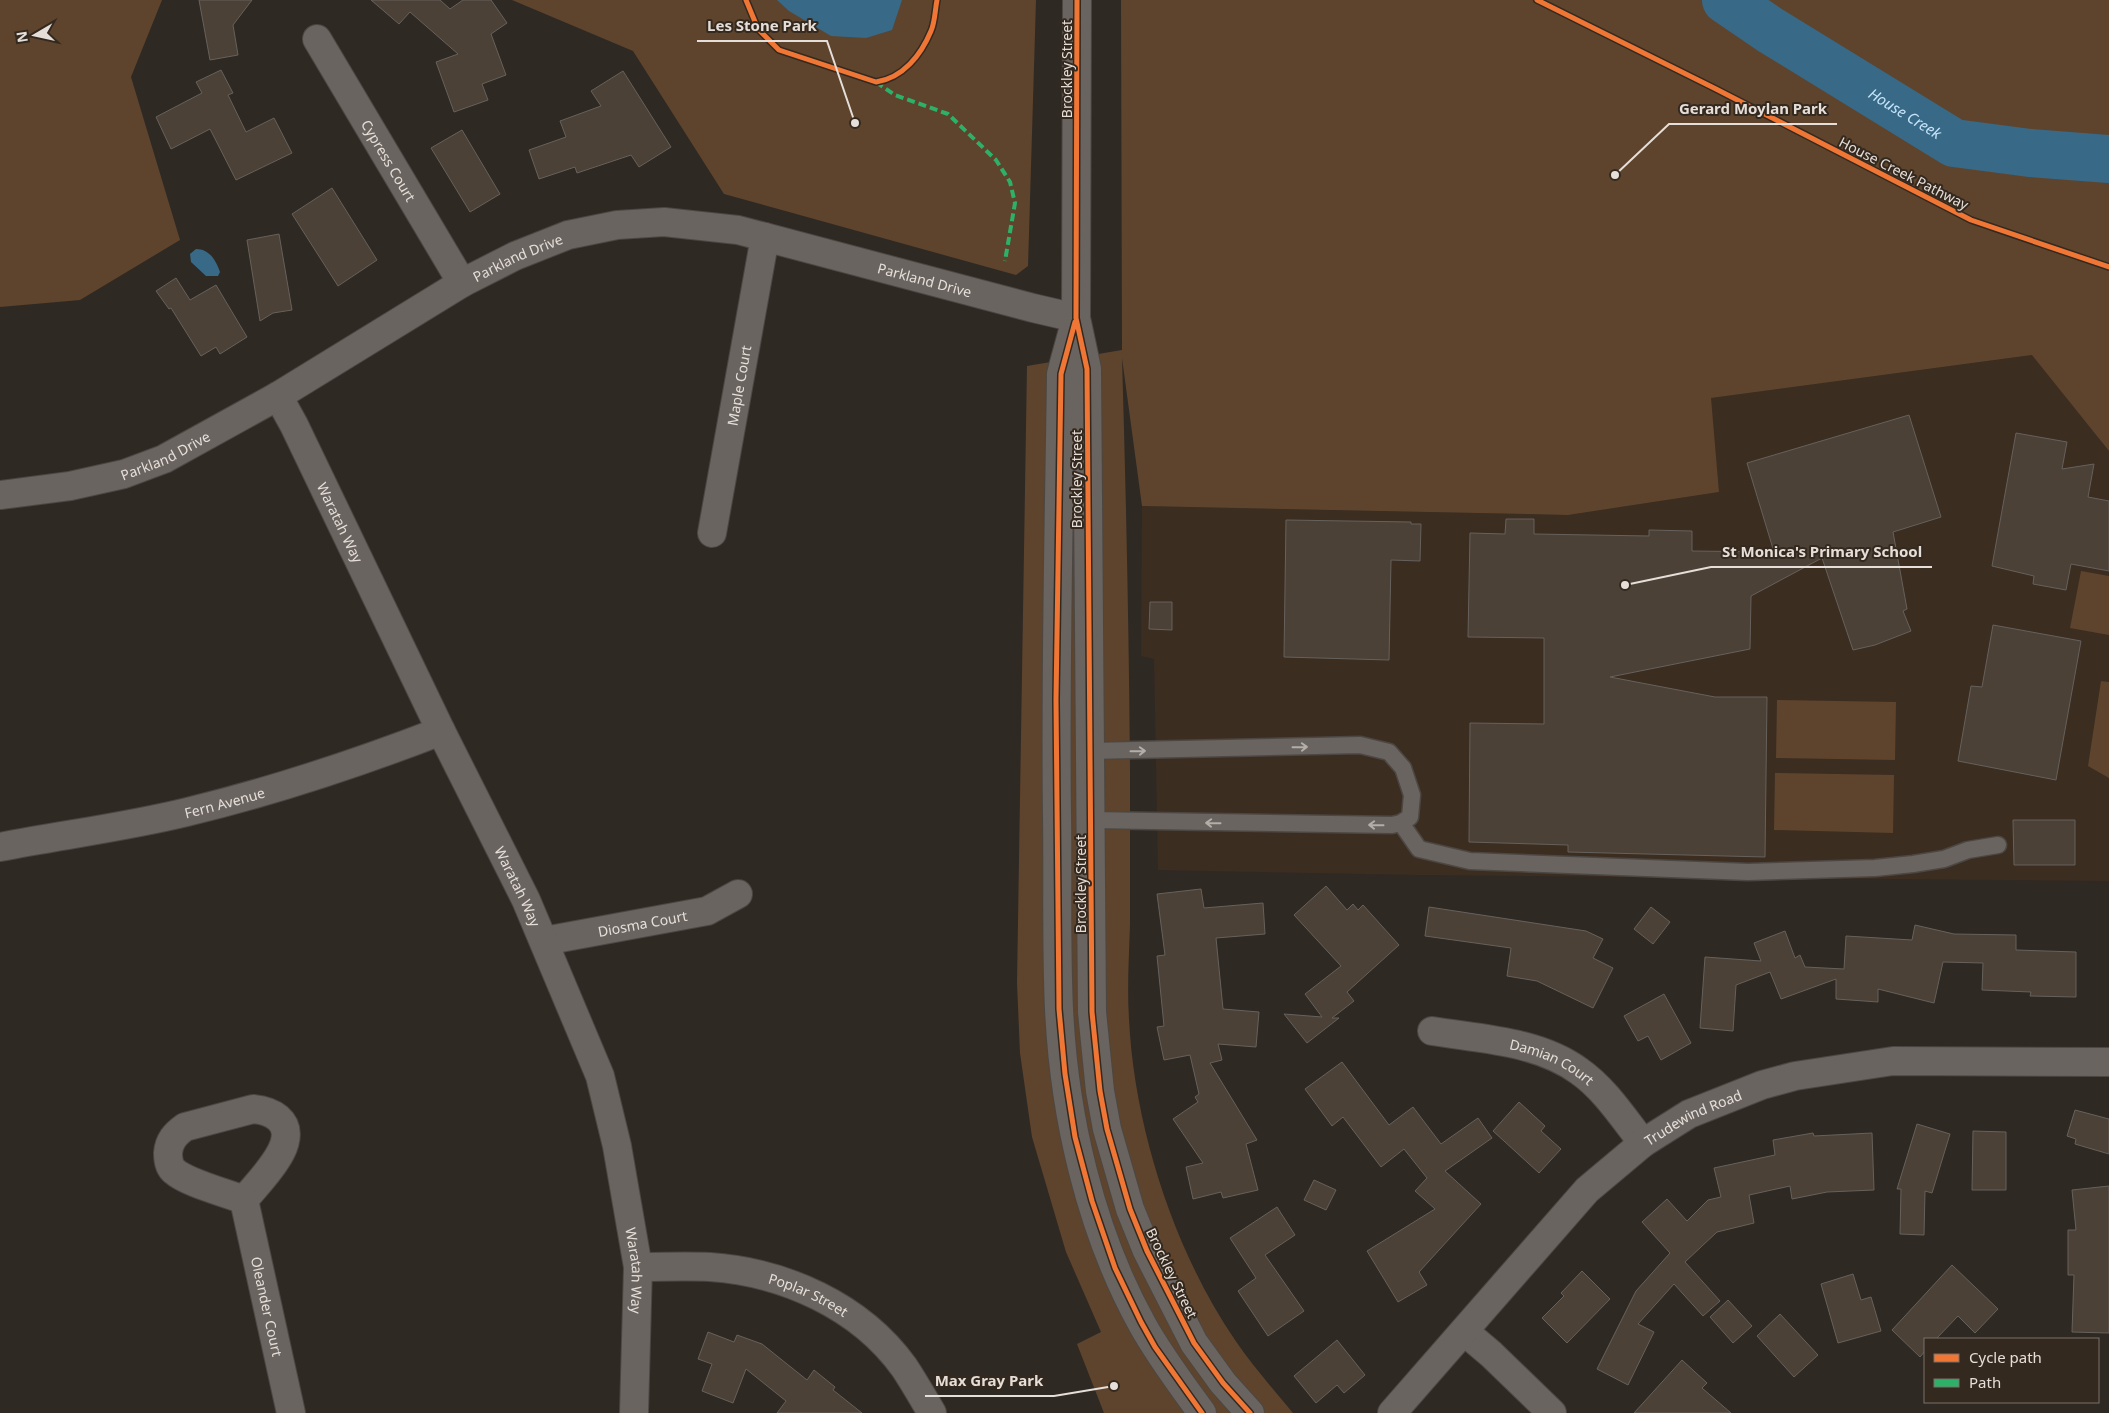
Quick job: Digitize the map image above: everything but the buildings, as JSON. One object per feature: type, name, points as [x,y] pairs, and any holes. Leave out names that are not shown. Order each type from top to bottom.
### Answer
[{"type":"street","name":"Brockley Street","points":[[1077,0],[1076,318],[1087,368],[1092,1012],[1100,1091],[1130,1210],[1147,1251],[1194,1343],[1223,1383],[1250,1413]]},
{"type":"street","name":"Cypress Court","points":[[317,39],[462,283]]},
{"type":"street","name":"Parkland Drive","points":[[0,495],[70,486],[124,474],[164,459],[278,396],[462,283],[515,256],[568,235],[617,224],[664,222],[738,230],[1076,318]]},
{"type":"street","name":"Maple Court","points":[[712,533],[765,237]]},
{"type":"street","name":"Brockley Street","points":[[1076,318],[1061,374],[1056,752],[1059,1009],[1065,1074],[1075,1137],[1092,1201],[1115,1268],[1141,1322],[1155,1346],[1202,1413]]},
{"type":"street","name":"Waratah Way","points":[[278,396],[294,425],[441,731],[526,900],[600,1076],[617,1146],[638,1267],[634,1413]]},
{"type":"street","name":"Fern Avenue","points":[[0,847],[185,813],[247,797],[360,762],[441,731]]},
{"type":"street","points":[[1056,752],[1089,751]]},
{"type":"street","name":"Diosma Court","points":[[544,941],[707,911],[738,894]]},
{"type":"street","name":"Damian Court","points":[[1432,1031],[1508,1043],[1536,1050],[1563,1062],[1579,1071],[1596,1085],[1643,1144]]},
{"type":"street","name":"Trudewind Road","points":[[1392,1413],[1465,1332],[1587,1190],[1643,1144],[1689,1114],[1762,1085],[1826,1070],[1893,1062],[2109,1062]]},
{"type":"street","name":"Oleander Court","points":[[244,1200],[291,1413]]},
{"type":"street","name":"Poplar Street","points":[[638,1267],[711,1268],[757,1275],[802,1288],[848,1312],[879,1340],[903,1366],[932,1413]]},
{"type":"street","points":[[1465,1332],[1491,1354],[1552,1413]]},
{"type":"lane","points":[[1089,751],[1360,745],[1389,752],[1402,768],[1412,795],[1410,817],[1401,823],[1392,825],[1091,820]]},
{"type":"lane","points":[[1401,823],[1419,849],[1470,861],[1728,871],[1865,868],[1913,864],[1944,859],[1968,850],[1998,845]]},
{"type":"shaded area","points":[[0,0],[162,0],[131,77],[180,240],[80,300],[0,307]]},
{"type":"shaded area","points":[[512,0],[1036,0],[1028,266],[1016,275],[724,194],[633,51]]},
{"type":"shaded area","points":[[1121,0],[2109,0],[2109,451],[2032,355],[1711,398],[1719,492],[1568,515],[1142,506],[1122,358],[1130,719],[1128,1007],[1132,1060],[1139,1102],[1161,1186],[1193,1267],[1213,1305],[1235,1340],[1293,1413],[1104,1413],[1077,1344],[1101,1332],[1066,1252],[1032,1137],[1020,1053],[1017,983],[1027,366],[1122,350]]},
{"type":"shaded area","points":[[2033,355],[2109,451],[2109,881],[1420,875],[1158,870],[1154,659],[1141,656],[1142,506],[1568,515],[1719,492],[1710,398]]},
{"type":"shaded area","points":[[2081,571],[2109,576],[2109,635],[2070,628]]},
{"type":"shaded area","points":[[2101,681],[2109,682],[2109,778],[2088,766]]},
{"type":"shaded area","points":[[1777,700],[1896,702],[1895,760],[1776,758]]},
{"type":"shaded area","points":[[1775,773],[1894,775],[1893,833],[1774,830]]},
{"type":"water","points":[[777,0],[902,0],[892,30],[866,38],[831,36],[789,11]]},
{"type":"water","points":[[196,249],[205,251],[212,256],[220,272],[218,276],[206,276],[191,262],[190,254]]},
{"type":"waterway","name":"House Creek","points":[[1726,0],[1770,30],[1954,143],[2030,153],[2109,159]]},
{"type":"marked path","points":[[876,82],[895,95],[948,114],[996,160],[1010,182],[1015,203],[1005,261]]},
{"type":"cycle path","points":[[746,0],[758,29],[779,50],[876,82],[895,76],[910,64],[922,49],[932,27],[937,0]]},
{"type":"cycle path","points":[[1077,0],[1076,318],[1087,369],[1092,1012],[1100,1091],[1107,1129],[1130,1209],[1147,1251],[1194,1343],[1223,1383],[1250,1413]]},
{"type":"cycle path","name":"House Creek Pathway","points":[[1537,0],[1716,89],[1971,220],[2109,267]]},
{"type":"cycle path","points":[[1075,322],[1061,374],[1056,700],[1059,1009],[1065,1074],[1075,1137],[1092,1201],[1115,1268],[1155,1347],[1202,1413]]},
{"type":"place","name":"Les Stone Park","points":[[855,123]]},
{"type":"place","name":"Gerard Moylan Park","points":[[1615,175]]},
{"type":"place","name":"St Monica's Primary School","points":[[1625,585]]},
{"type":"place","name":"Max Gray Park","points":[[1114,1386]]}]
